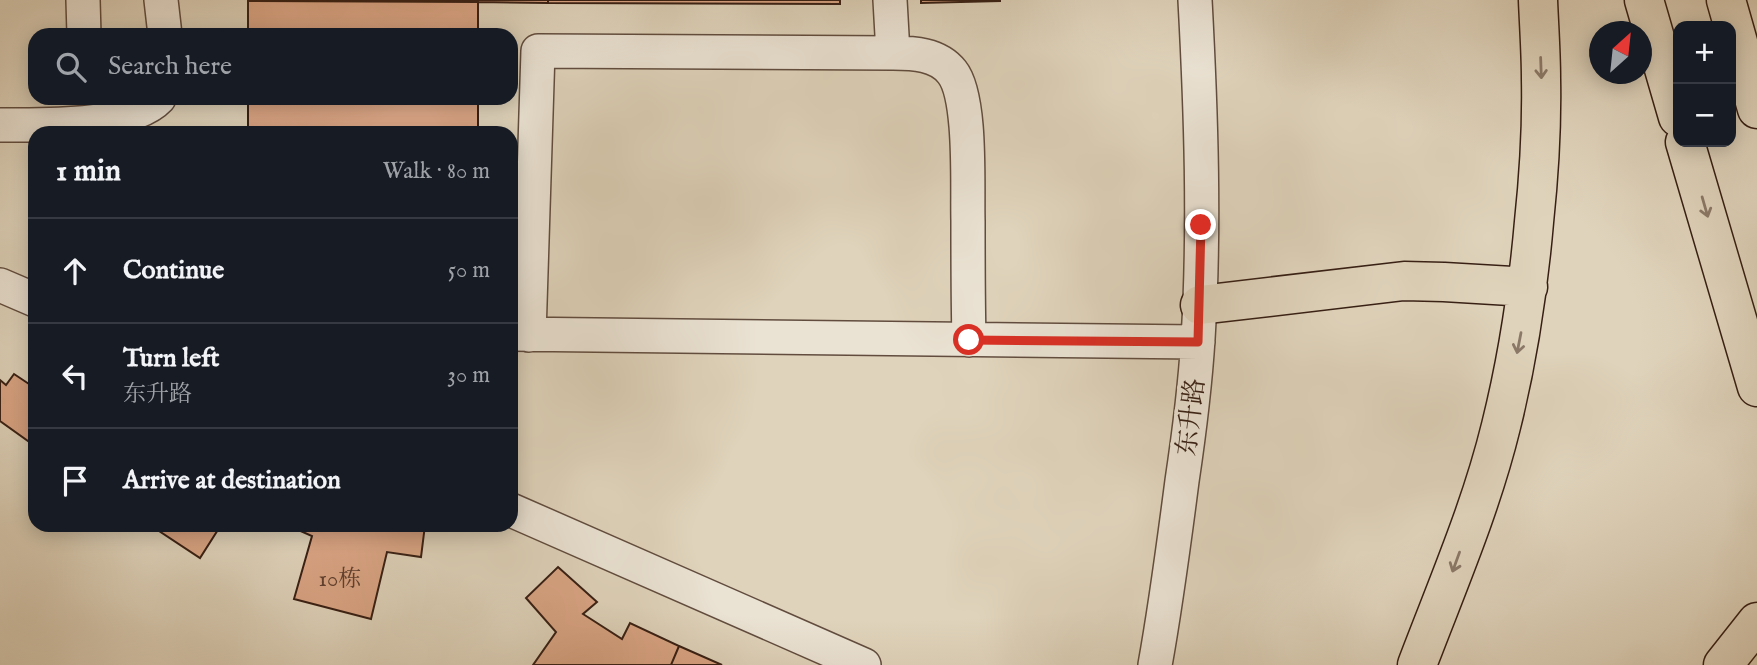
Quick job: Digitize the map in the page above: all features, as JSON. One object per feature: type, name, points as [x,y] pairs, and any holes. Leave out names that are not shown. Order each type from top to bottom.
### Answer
[{"type":"highway","points":[[1417,665],[1475,513],[1503,417],[1521,336],[1539,176],[1541,82],[1538,0]]},
{"type":"highway","points":[[1644,0],[1673,100]]},
{"type":"highway","points":[[1726,0],[1757,108]]},
{"type":"highway","points":[[1686,147],[1757,387]]},
{"type":"highway","points":[[1199,324],[1404,281],[1528,287]]},
{"type":"highway","points":[[1724,664],[1757,622]]},
{"type":"street","points":[[83,0],[84,28]]},
{"type":"street","points":[[161,0],[163,28]]},
{"type":"street","points":[[890,0],[892,53]]},
{"type":"street","name":"东升路","points":[[1155,665],[1192,410],[1199,324],[1200,130],[1195,0]]},
{"type":"street","points":[[969,340],[967,148],[961,90],[953,72],[941,62],[919,55],[892,53],[538,51],[520,334],[969,340],[1199,324]]},
{"type":"street","points":[[0,125],[138,111],[152,105]]},
{"type":"street","points":[[0,285],[28,297]]},
{"type":"street","points":[[518,513],[864,665]]},
{"type":"building","points":[[248,0],[548,0],[548,3],[478,2]]},
{"type":"building","points":[[548,0],[840,0],[840,4],[548,3]]},
{"type":"building","points":[[921,0],[1000,0],[1000,1],[921,3]]},
{"type":"building","points":[[248,1],[478,2],[478,28],[248,28]]},
{"type":"building","points":[[248,105],[478,105],[478,126],[248,126]]},
{"type":"building","points":[[14,374],[28,383],[28,441],[0,421],[0,380],[6,385]]},
{"type":"building","points":[[161,532],[217,532],[200,558]]},
{"type":"building","points":[[303,532],[424,532],[421,557],[387,552],[371,619],[294,599],[312,536]]},
{"type":"building","points":[[558,567],[597,602],[583,614],[622,639],[630,623],[679,646],[671,665],[533,665],[556,632],[526,598]]},
{"type":"building","points":[[679,646],[722,665],[671,665]]},
{"type":"route","points":[[969,340],[1198,342],[1201,225]]}]
